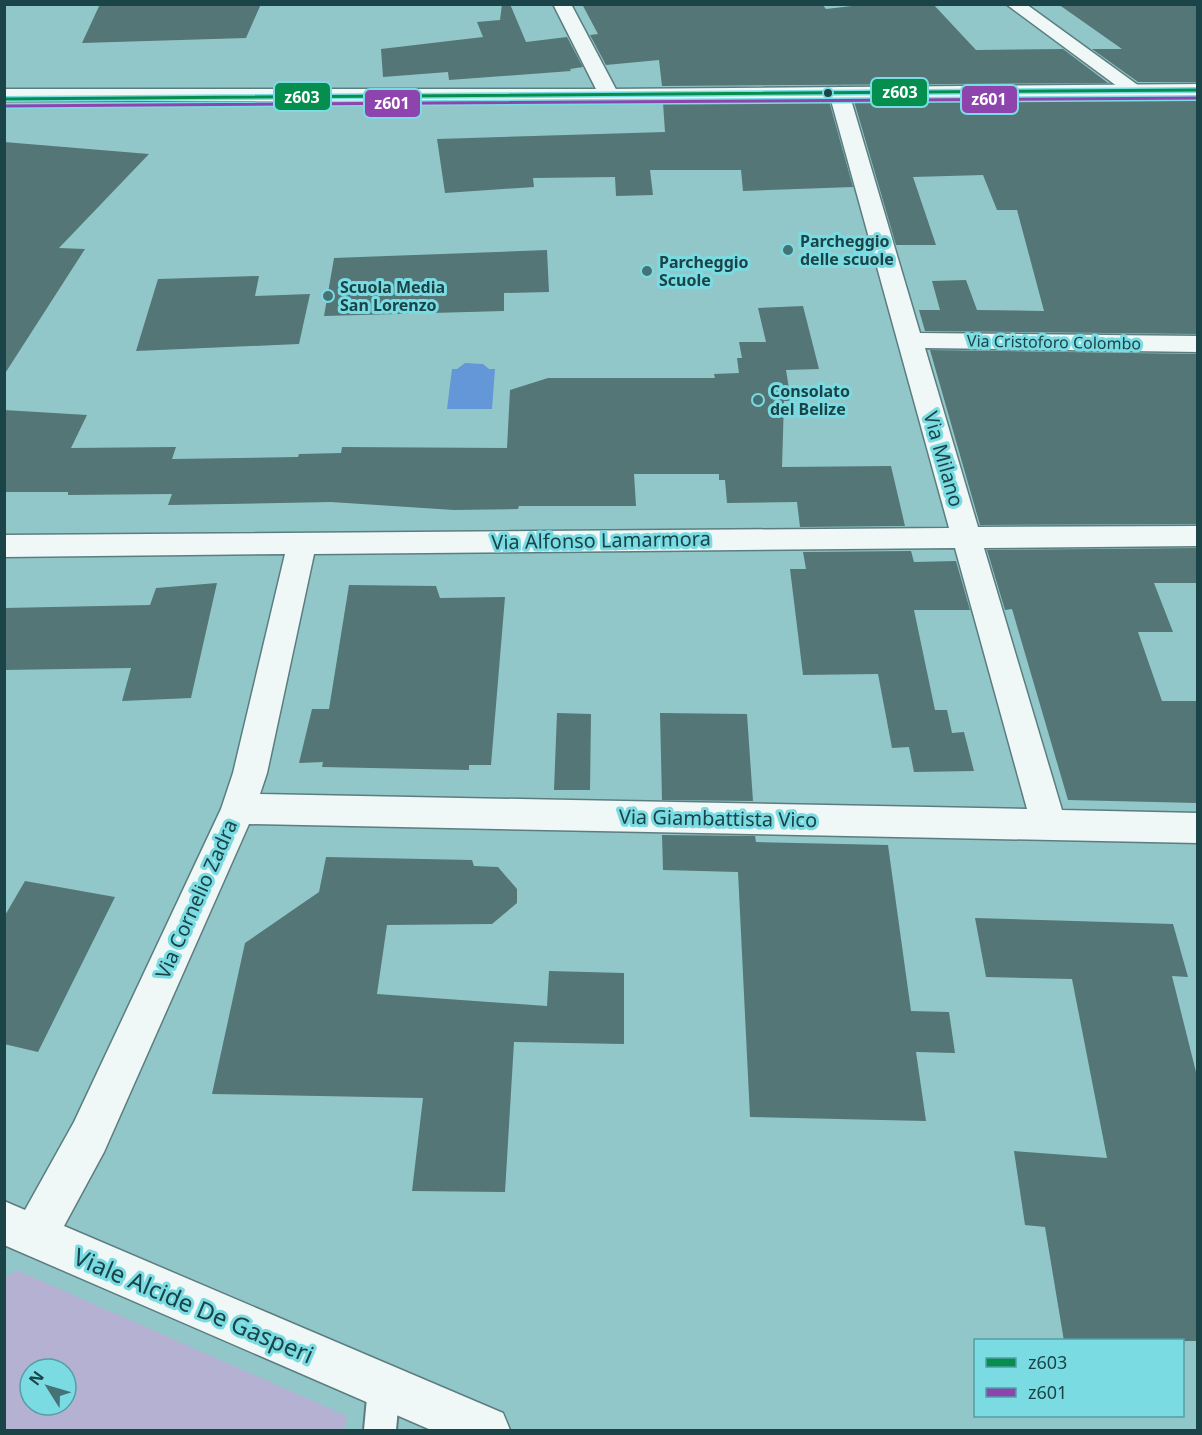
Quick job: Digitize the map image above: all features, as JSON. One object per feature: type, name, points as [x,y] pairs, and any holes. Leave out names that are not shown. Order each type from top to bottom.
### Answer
[{"type":"street","points":[[561,4],[609,95]]},
{"type":"street","points":[[1014,4],[1136,91]]},
{"type":"street","points":[[4,97],[1197,90]]},
{"type":"street","name":"Via Milano","points":[[839,93],[1049,825]]},
{"type":"street","name":"Via Cristoforo Colombo","points":[[909,340],[1197,344]]},
{"type":"street","name":"Via Alfonso Lamarmora","points":[[4,546],[1197,537]]},
{"type":"street","name":"Via Cornelio Zadra","points":[[20,1230],[89,1137],[238,809],[250,773],[302,543]]},
{"type":"street","name":"Via Giambattista Vico","points":[[238,809],[1197,828]]},
{"type":"street","name":"Viale Alcide De Gasperi","points":[[20,1230],[486,1431]]},
{"type":"lane","points":[[380,1431],[384,1387]]},
{"type":"shaded area","points":[[17,1270],[347,1416],[345,1430],[5,1430],[5,1278]]},
{"type":"water","points":[[465,363],[483,364],[489,369],[495,369],[492,409],[447,409],[452,369],[457,369]]},
{"type":"building","points":[[100,4],[261,4],[246,38],[82,43]]},
{"type":"building","points":[[502,4],[510,4],[526,42],[567,37],[583,67],[570,69],[571,71],[449,80],[448,72],[383,77],[381,49],[483,37],[477,22],[500,20]]},
{"type":"building","points":[[582,4],[822,4],[826,9],[869,4],[933,4],[976,50],[1063,49],[1108,83],[662,86],[659,60],[606,65],[590,35],[598,34]]},
{"type":"building","points":[[1058,4],[1197,4],[1197,82],[1138,82],[1092,49],[1122,49]]},
{"type":"building","points":[[1197,98],[1197,334],[925,331],[919,310],[940,310],[932,281],[966,280],[977,310],[1044,311],[1017,210],[997,210],[983,175],[913,177],[936,245],[896,245],[854,101]]},
{"type":"building","points":[[829,101],[853,187],[743,191],[741,170],[650,170],[653,195],[616,196],[615,177],[533,178],[534,187],[445,193],[437,139],[665,132],[663,103]]},
{"type":"building","points":[[4,142],[149,154],[59,248],[85,249],[4,375]]},
{"type":"building","points":[[547,250],[549,292],[504,293],[504,311],[324,316],[334,258]]},
{"type":"building","points":[[259,276],[255,296],[310,294],[299,344],[136,351],[158,279]]},
{"type":"building","points":[[803,306],[819,369],[786,370],[791,401],[784,401],[782,467],[891,466],[905,526],[800,527],[797,502],[727,503],[725,480],[719,480],[719,474],[634,474],[636,506],[519,506],[518,509],[454,510],[331,502],[168,505],[172,494],[68,495],[68,492],[4,492],[4,410],[87,415],[71,448],[176,447],[172,459],[298,457],[299,454],[341,453],[342,447],[507,448],[510,390],[548,378],[715,378],[714,374],[739,373],[737,358],[742,358],[739,342],[766,342],[758,308]]},
{"type":"building","points":[[930,350],[1197,354],[1197,524],[980,525]]},
{"type":"building","points":[[1197,548],[1197,583],[1154,583],[1173,632],[1138,632],[1162,701],[1197,701],[1197,803],[1068,800],[1012,609],[1005,610],[987,550]]},
{"type":"building","points":[[911,551],[914,562],[956,561],[970,610],[914,610],[935,710],[947,710],[952,733],[964,732],[974,771],[914,772],[909,747],[892,748],[878,674],[803,675],[790,569],[806,569],[803,552]]},
{"type":"building","points":[[217,583],[191,698],[122,701],[131,668],[4,670],[4,608],[150,605],[156,588]]},
{"type":"building","points":[[349,585],[436,586],[440,598],[505,597],[491,765],[469,765],[469,770],[322,767],[323,762],[299,763],[312,709],[329,709]]},
{"type":"building","points":[[557,713],[591,714],[590,790],[554,790]]},
{"type":"building","points":[[660,713],[747,714],[753,801],[662,800]]},
{"type":"building","points":[[662,835],[755,836],[756,842],[888,845],[911,1011],[949,1012],[955,1053],[916,1052],[926,1121],[750,1117],[738,872],[663,870]]},
{"type":"building","points":[[326,857],[472,860],[474,866],[498,867],[517,889],[517,903],[492,924],[387,925],[377,994],[547,1006],[549,971],[624,973],[624,1044],[514,1042],[505,1192],[412,1191],[423,1098],[212,1094],[245,943],[319,892]]},
{"type":"building","points":[[25,881],[115,897],[38,1052],[4,1044],[4,917]]},
{"type":"building","points":[[975,918],[1173,924],[1188,977],[1172,976],[1197,1076],[1197,1341],[1184,1341],[1184,1339],[1064,1339],[1045,1227],[1025,1225],[1014,1151],[1107,1158],[1072,979],[986,977]]},
{"type":"transit line","name":"z603","points":[[4,99],[1198,90]]},
{"type":"transit line","name":"z601","points":[[4,106],[1198,98]]},
{"type":"place","name":"Parcheggio delle scuole","points":[[788,250]]},
{"type":"place","name":"Parcheggio Scuole","points":[[647,271]]},
{"type":"place","name":"Scuola Media San Lorenzo","points":[[328,296]]},
{"type":"place","name":"Consolato del Belize","points":[[758,400]]}]
